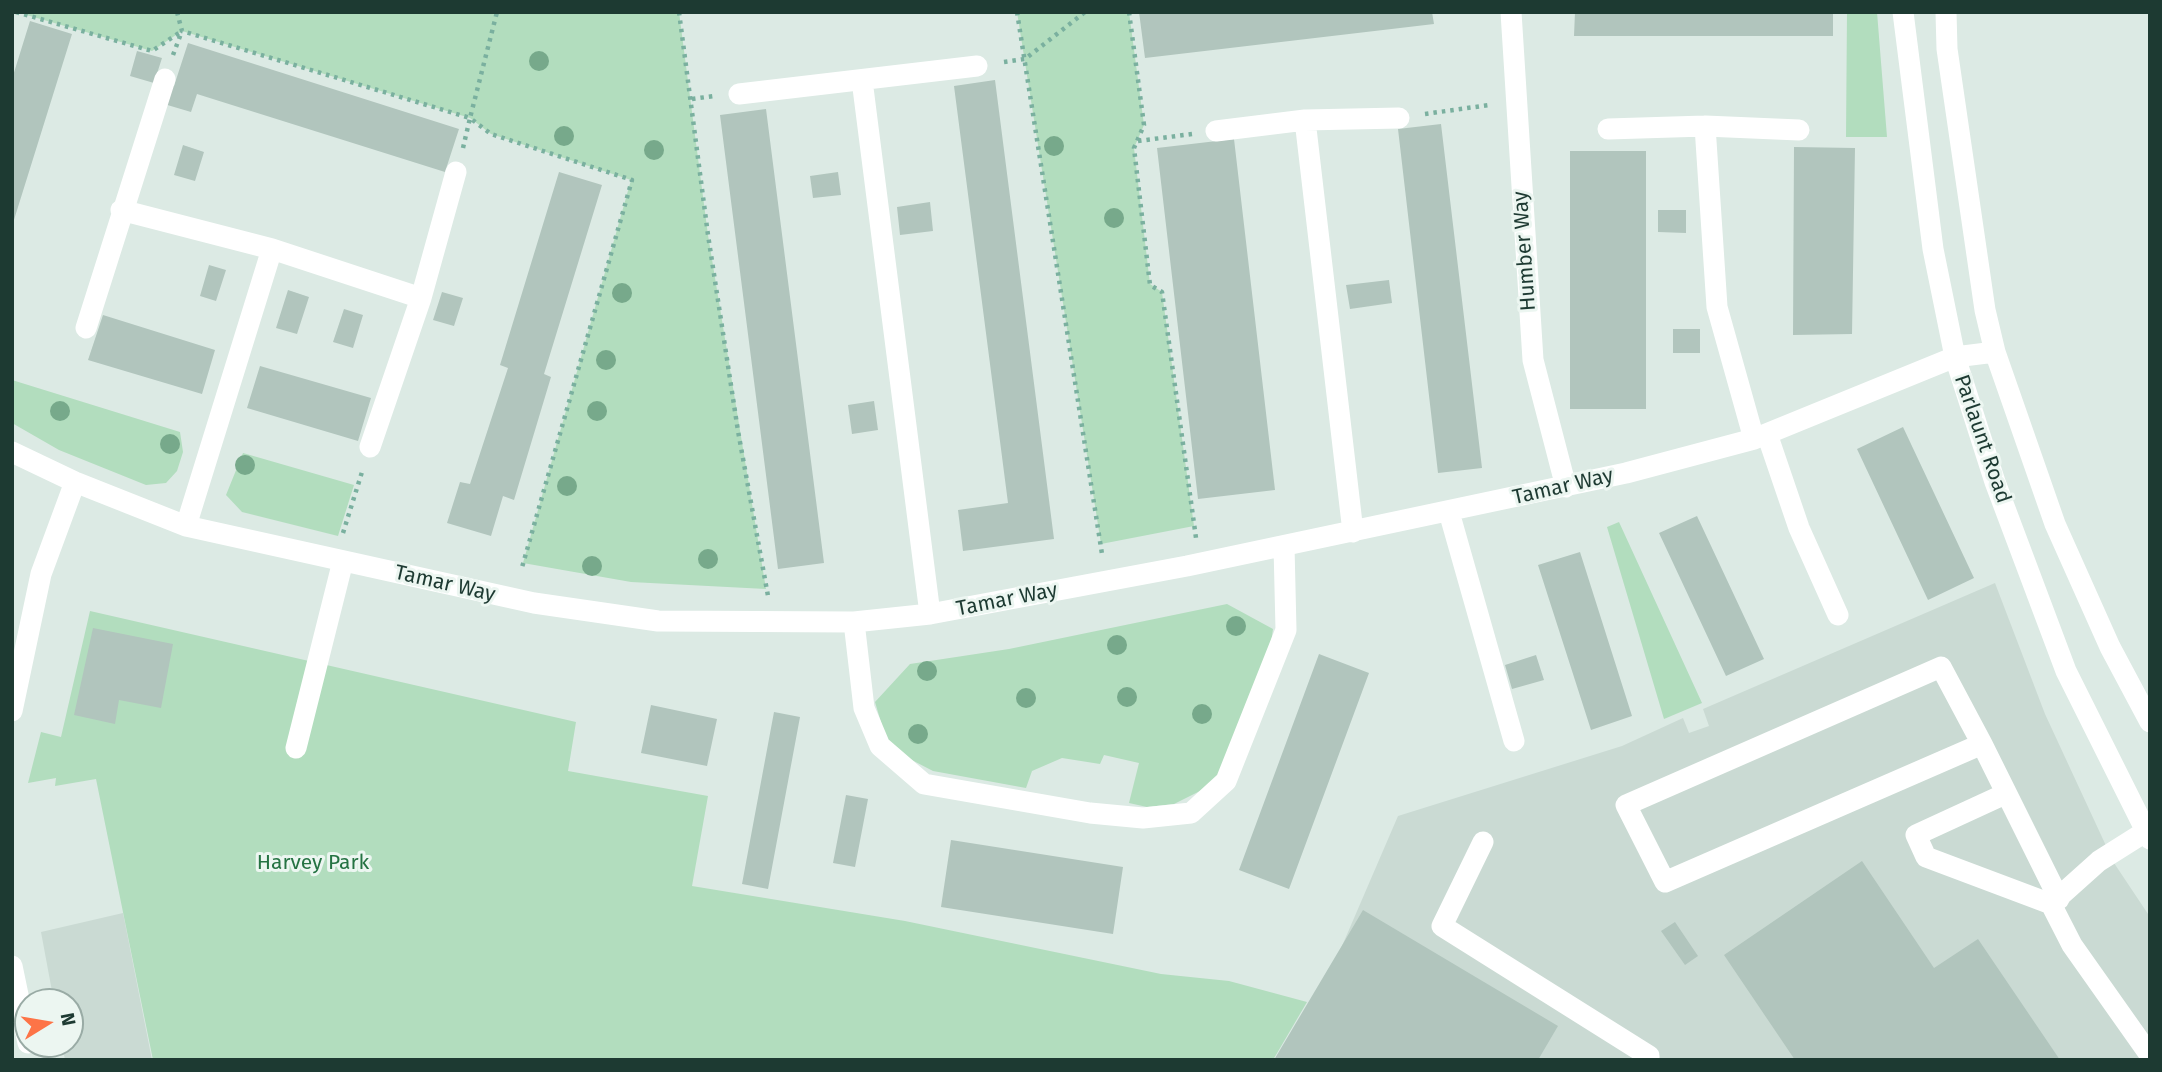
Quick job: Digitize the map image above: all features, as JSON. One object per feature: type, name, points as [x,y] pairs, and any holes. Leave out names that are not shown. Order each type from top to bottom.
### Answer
[{"type":"street","name":"Humber Way","points":[[1511,12],[1514,101],[1533,360],[1566,487]]},
{"type":"street","name":"Parlaunt Road","points":[[1903,12],[1933,249],[1955,357],[1995,482],[2066,671],[2148,832]]},
{"type":"street","name":"Parlaunt Road","points":[[1946,12],[1949,63],[1985,310],[1995,352],[2055,524],[2110,646],[2150,722]]},
{"type":"street","points":[[739,93],[977,66]]},
{"type":"street","points":[[86,328],[164,79]]},
{"type":"street","points":[[862,80],[930,614]]},
{"type":"street","points":[[1216,131],[1305,120],[1399,118]]},
{"type":"street","points":[[1305,120],[1353,532]]},
{"type":"street","points":[[1705,126],[1717,307],[1761,436],[1838,615]]},
{"type":"street","points":[[1608,129],[1705,126],[1799,130]]},
{"type":"street","points":[[370,447],[421,298],[456,172]]},
{"type":"street","points":[[121,210],[272,249],[421,298]]},
{"type":"street","points":[[186,526],[272,249]]},
{"type":"street","name":"Tamar Way","points":[[12,452],[75,482],[186,526],[512,599],[658,621],[855,622],[930,614],[1106,581],[1566,487],[1761,436],[1955,357],[1995,352]]},
{"type":"street","points":[[12,710],[41,574],[75,482]]},
{"type":"street","points":[[1449,512],[1514,741]]},
{"type":"street","points":[[855,622],[864,708],[880,746],[924,784],[1090,814],[1143,818],[1191,813],[1226,781],[1286,631],[1284,546]]},
{"type":"street","points":[[296,748],[339,560]]},
{"type":"street","points":[[1982,744],[1665,882],[1626,805],[1941,667],[1982,744],[2072,945],[2150,1054]]},
{"type":"street","points":[[2005,794],[1916,835],[1926,857],[2055,902]]},
{"type":"street","points":[[2055,902],[2099,861],[2148,832]]},
{"type":"street","points":[[1483,842],[1442,926],[1649,1056],[1649,1060]]},
{"type":"street","points":[[12,966],[17,988]]},
{"type":"path","points":[[16,12],[152,51],[182,31]]},
{"type":"path","points":[[177,12],[182,31]]},
{"type":"path","points":[[470,118],[497,12]]},
{"type":"path","points":[[679,12],[732,392],[773,623]]},
{"type":"path","points":[[1017,12],[1106,581]]},
{"type":"path","points":[[977,66],[1026,58],[1085,12]]},
{"type":"path","points":[[1129,12],[1144,125],[1134,148],[1150,285],[1162,292],[1200,563]]},
{"type":"path","points":[[182,31],[470,118],[491,134],[632,180],[512,599]]},
{"type":"path","points":[[1399,118],[1514,101]]},
{"type":"path","points":[[1137,141],[1216,131]]},
{"type":"path","points":[[339,560],[370,447]]},
{"type":"shaded area","points":[[1995,583],[2045,714],[2114,863],[2150,917],[2150,1060],[1284,1060],[1317,1004],[1398,816],[1622,746],[1683,718],[1689,733],[1709,726],[1703,709]]},
{"type":"shaded area","points":[[123,913],[152,1060],[65,1060],[84,1058],[84,988],[51,988],[41,932]]},
{"type":"green space","points":[[16,12],[679,12],[708,235],[766,589],[631,582],[523,563],[631,180],[491,134],[470,118],[182,31],[152,51]]},
{"type":"green space","points":[[1017,12],[1129,12],[1144,125],[1134,148],[1150,284],[1162,292],[1194,526],[1101,544]]},
{"type":"green space","points":[[1847,12],[1877,12],[1887,137],[1846,137]]},
{"type":"green space","points":[[12,380],[180,432],[183,452],[177,471],[166,483],[146,485],[59,450],[12,423]]},
{"type":"green space","points":[[243,453],[354,485],[338,536],[242,512],[226,495]]},
{"type":"green space","points":[[1619,522],[1702,703],[1664,719],[1607,527]]},
{"type":"green space","points":[[1227,604],[1273,629],[1270,650],[1235,756],[1206,788],[1174,804],[1147,807],[1129,803],[1139,763],[1104,755],[1100,764],[1062,758],[1032,771],[1026,788],[933,771],[904,756],[886,739],[875,702],[910,664],[1009,649]]},
{"type":"green space","name":"Harvey Park","points":[[90,611],[576,722],[568,771],[708,796],[692,886],[905,921],[1161,974],[1229,981],[1307,1002],[1273,1060],[153,1060],[96,779],[55,786],[56,778],[28,783],[41,732],[61,737]]},
{"type":"building","points":[[1139,12],[1432,12],[1434,24],[1145,58]]},
{"type":"building","points":[[1575,12],[1833,12],[1833,36],[1574,36]]},
{"type":"building","points":[[30,21],[72,34],[13,223],[12,79]]},
{"type":"building","points":[[188,43],[459,129],[445,172],[197,94],[191,112],[164,104],[169,85],[174,86]]},
{"type":"building","points":[[137,51],[162,58],[154,83],[130,76]]},
{"type":"building","points":[[995,80],[1054,539],[963,551],[958,510],[1008,503],[954,86]]},
{"type":"building","points":[[766,109],[824,563],[778,569],[720,115]]},
{"type":"building","points":[[1441,124],[1482,468],[1438,473],[1398,129]]},
{"type":"building","points":[[1234,139],[1275,490],[1198,499],[1157,148]]},
{"type":"building","points":[[183,145],[204,152],[195,181],[174,175]]},
{"type":"building","points":[[1794,147],[1855,148],[1852,334],[1793,335]]},
{"type":"building","points":[[1570,151],[1646,151],[1646,409],[1570,409]]},
{"type":"building","points":[[559,172],[602,185],[544,374],[551,377],[514,500],[503,496],[491,536],[447,523],[460,482],[470,484],[508,368],[500,365]]},
{"type":"building","points":[[838,172],[841,195],[813,198],[810,176]]},
{"type":"building","points":[[930,202],[933,231],[900,235],[897,207]]},
{"type":"building","points":[[1658,210],[1686,210],[1686,233],[1658,232]]},
{"type":"building","points":[[209,265],[226,270],[216,301],[200,296]]},
{"type":"building","points":[[1389,280],[1392,303],[1350,309],[1346,285]]},
{"type":"building","points":[[288,290],[309,297],[297,334],[276,328]]},
{"type":"building","points":[[442,292],[463,298],[454,326],[433,320]]},
{"type":"building","points":[[344,309],[363,315],[353,348],[333,342]]},
{"type":"building","points":[[103,315],[215,350],[202,394],[88,360]]},
{"type":"building","points":[[1673,329],[1700,329],[1700,353],[1673,353]]},
{"type":"building","points":[[260,366],[371,398],[358,441],[247,408]]},
{"type":"building","points":[[874,401],[878,430],[852,434],[848,405]]},
{"type":"building","points":[[1903,427],[1974,578],[1928,600],[1857,449]]},
{"type":"building","points":[[1697,516],[1764,659],[1726,676],[1659,533]]},
{"type":"building","points":[[1580,552],[1632,716],[1591,730],[1538,565]]},
{"type":"building","points":[[93,628],[173,644],[161,708],[119,700],[115,724],[74,715]]},
{"type":"building","points":[[1319,654],[1369,673],[1289,889],[1239,870]]},
{"type":"building","points":[[1536,655],[1544,680],[1512,689],[1505,665]]},
{"type":"building","points":[[651,705],[717,719],[707,766],[641,753]]},
{"type":"building","points":[[774,712],[800,717],[768,889],[742,884]]},
{"type":"building","points":[[846,795],[868,799],[855,867],[833,863]]},
{"type":"building","points":[[951,840],[1123,867],[1113,934],[941,907]]},
{"type":"building","points":[[1862,861],[1934,968],[1978,939],[2060,1060],[1795,1060],[1724,955]]},
{"type":"building","points":[[1363,910],[1558,1026],[1538,1060],[1274,1060]]},
{"type":"building","points":[[1675,922],[1698,956],[1685,965],[1661,931]]}]
